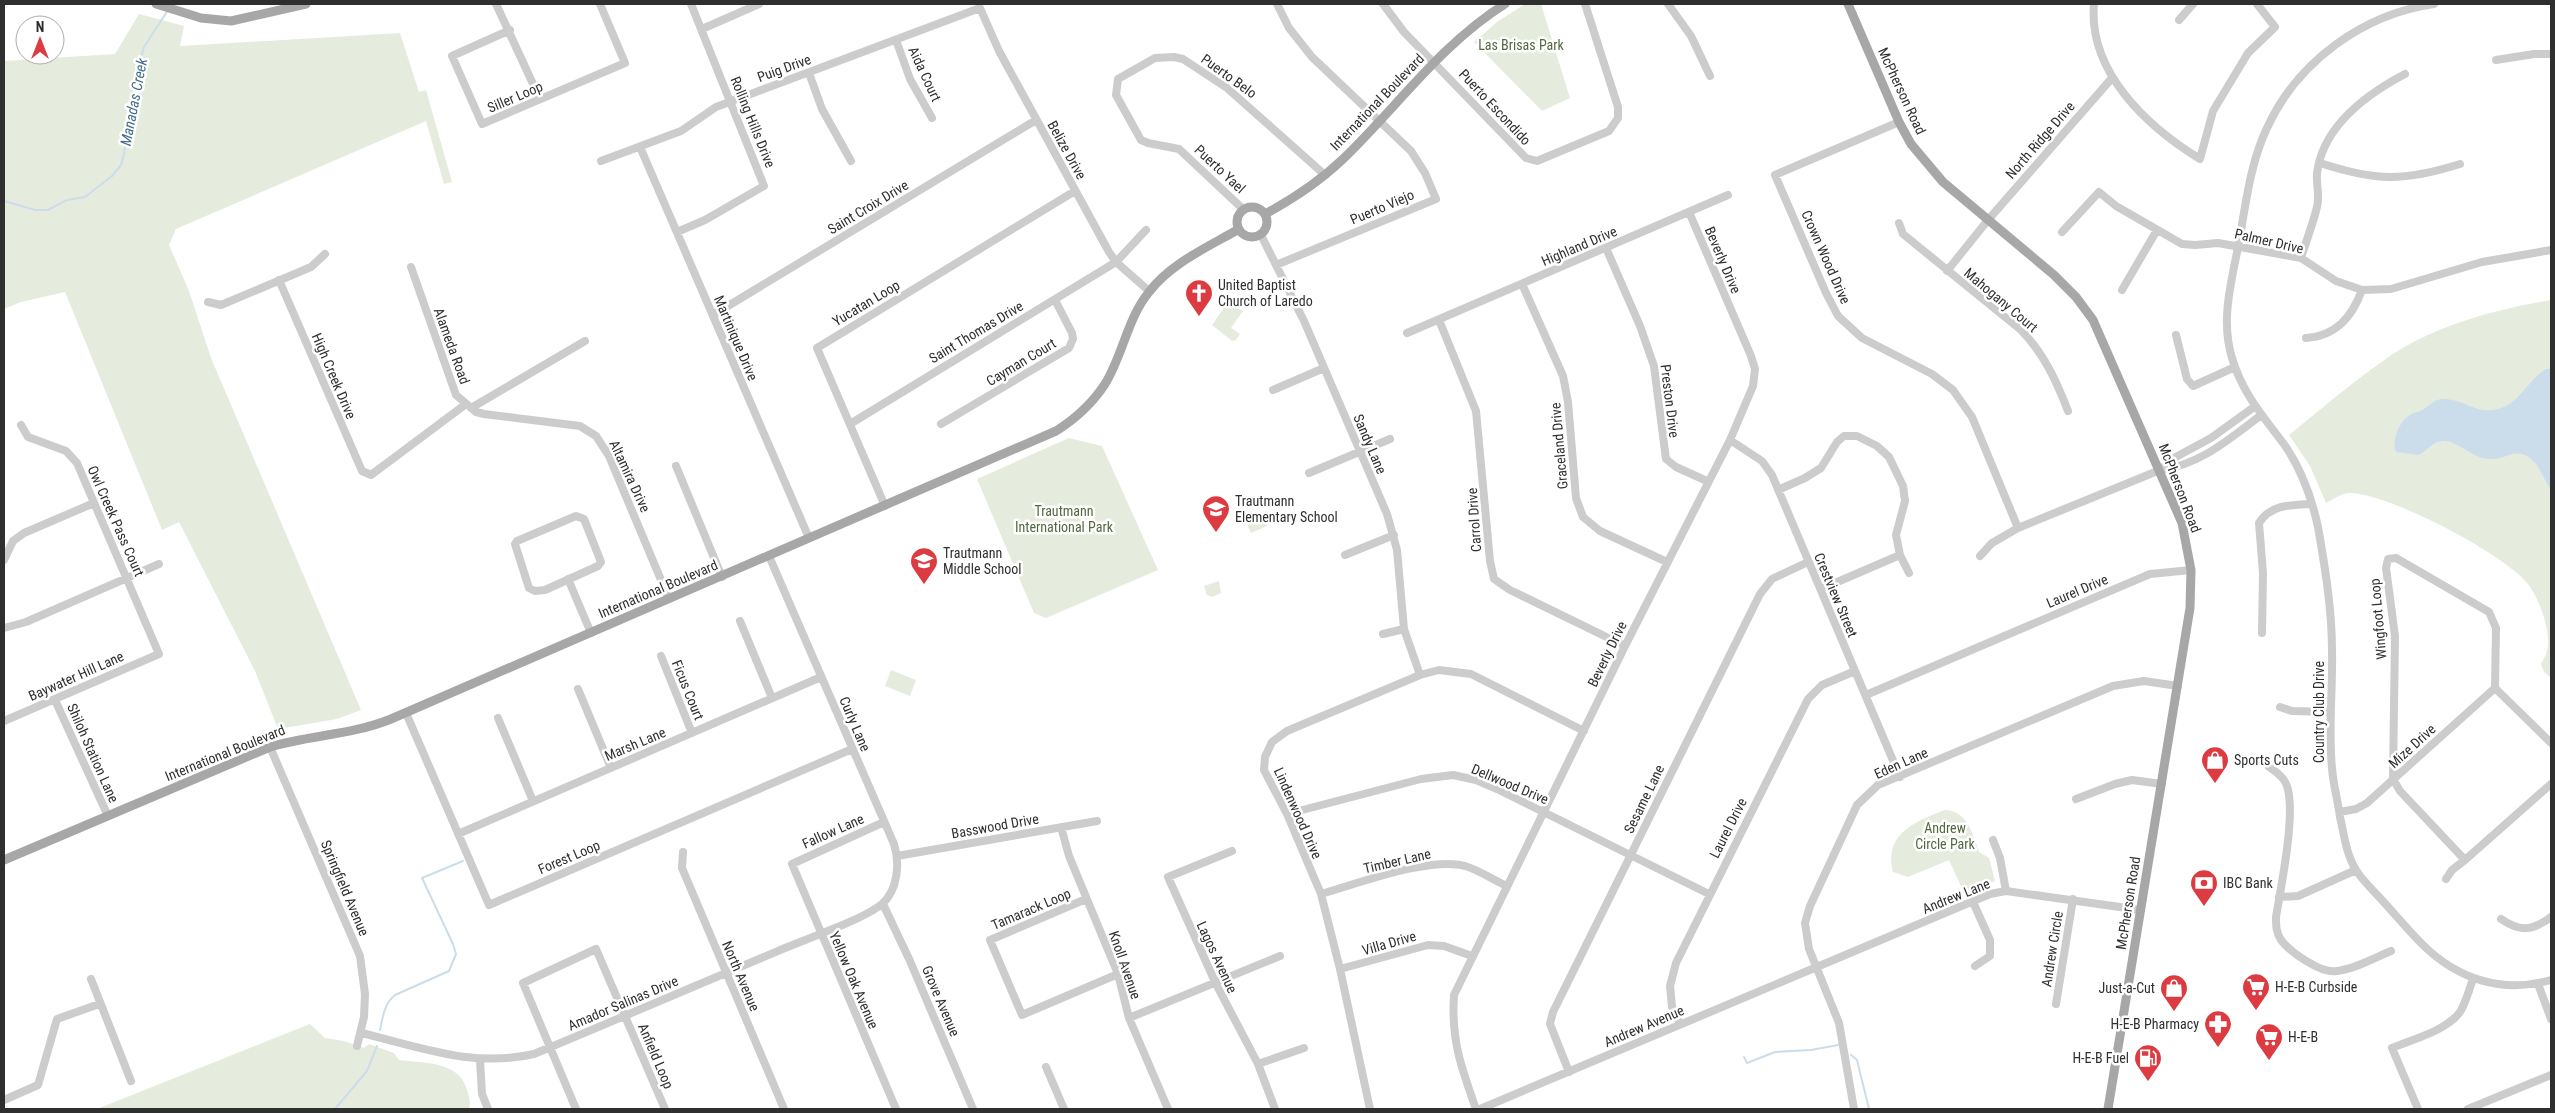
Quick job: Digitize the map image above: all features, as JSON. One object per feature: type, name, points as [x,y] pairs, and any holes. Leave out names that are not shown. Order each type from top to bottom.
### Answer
[{"type":"main road","points":[[156,4],[201,18],[231,21],[303,4]]},
{"type":"main road","name":"International Boulevard","points":[[1266,214],[1325,174],[1458,39],[1495,6],[1505,4]]},
{"type":"main road","name":"McPherson Road","points":[[1848,4],[1899,122],[1925,163],[1943,182],[2054,275],[2085,308],[2105,343],[2182,524],[2191,570],[2190,608],[2108,1109]]},
{"type":"main road","points":[[1256,207],[1266,214],[1267,226],[1260,235],[1250,237],[1239,229],[1238,218],[1244,210],[1256,207]]},
{"type":"main road","name":"International Boulevard","points":[[4,860],[270,747],[298,738],[365,728],[406,712],[1056,431],[1092,401],[1106,383],[1133,316],[1149,291],[1181,263],[1239,229]]},
{"type":"street","points":[[496,4],[510,30],[540,99]]},
{"type":"street","name":"Siller Loop","points":[[510,30],[452,56],[482,124],[625,63],[600,4]]},
{"type":"street","name":"Rolling Hills Drive","points":[[677,232],[705,220],[764,186],[691,4]]},
{"type":"street","points":[[702,29],[759,4]]},
{"type":"street","points":[[1277,4],[1294,34],[1312,57],[1380,120]]},
{"type":"street","points":[[1383,4],[1404,32],[1434,62]]},
{"type":"street","name":"Puerto Escondido","points":[[1434,62],[1526,158],[1538,161],[1609,131],[1618,118],[1618,106],[1585,4]]},
{"type":"street","points":[[1668,4],[1691,36],[1710,76]]},
{"type":"street","points":[[2094,4],[2092,23],[2098,47],[2112,78],[2140,112],[2185,150],[2200,158],[2213,111],[2248,53],[2275,27],[2257,4]]},
{"type":"street","points":[[2179,20],[2193,4]]},
{"type":"street","name":"Country Club Drive","points":[[2434,4],[2382,18],[2347,37],[2305,71],[2289,91],[2267,128],[2252,170],[2227,310],[2228,342],[2235,367],[2254,407],[2287,449],[2312,504],[2321,547],[2330,625],[2332,770],[2344,840],[2356,870],[2431,953],[2444,964],[2472,979],[2506,986],[2538,984],[2551,980]]},
{"type":"street","name":"Puig Drive","points":[[601,161],[681,131],[707,111],[731,101],[980,8]]},
{"type":"street","name":"Belize Drive","points":[[980,8],[990,33],[1036,120],[1116,262],[1149,291]]},
{"type":"street","name":"Aida Court","points":[[896,40],[910,79],[932,118]]},
{"type":"street","points":[[2496,60],[2534,54],[2551,54]]},
{"type":"street","name":"Puerto Belo","points":[[1116,95],[1118,79],[1144,62],[1165,56],[1183,59],[1245,102],[1325,174]]},
{"type":"street","points":[[809,73],[822,109],[851,161]]},
{"type":"street","points":[[2301,258],[2317,208],[2317,175],[2320,163],[2335,132],[2354,108],[2385,84],[2405,74]]},
{"type":"street","name":"North Ridge Drive","points":[[1947,271],[1988,220],[2112,78]]},
{"type":"street","name":"Puerto Yael","points":[[1116,95],[1141,140],[1148,144],[1179,149],[1244,210]]},
{"type":"street","name":"Saint Croix Drive","points":[[713,315],[1036,120]]},
{"type":"street","name":"Puerto Viejo","points":[[1276,265],[1436,199],[1418,160],[1400,138],[1380,120]]},
{"type":"street","name":"Crown Wood Drive","points":[[1899,122],[1775,175],[1826,293],[1838,316],[1862,338],[1932,374],[1953,390],[1972,417],[2018,528]]},
{"type":"street","name":"Martinique Drive","points":[[640,147],[809,538]]},
{"type":"street","points":[[2320,163],[2354,174],[2386,178],[2433,172],[2460,164]]},
{"type":"street","name":"Yucatan Loop","points":[[885,506],[817,348],[1075,192]]},
{"type":"street","name":"Palmer Drive","points":[[2062,232],[2099,192],[2116,206],[2182,244],[2195,245],[2218,242],[2301,258],[2336,281],[2362,290],[2391,289],[2500,258],[2551,250]]},
{"type":"street","name":"Highland Drive","points":[[1407,333],[1728,195]]},
{"type":"street","name":"Beverly Drive","points":[[1476,1109],[1455,1048],[1452,1023],[1454,995],[1707,480],[1730,440],[1754,386],[1754,369],[1689,212]]},
{"type":"street","name":"Mahogany Court","points":[[1899,223],[1903,234],[2021,330],[2032,342],[2053,374],[2068,411]]},
{"type":"street","name":"Saint Thomas Drive","points":[[850,424],[1116,262],[1146,230]]},
{"type":"street","points":[[2122,290],[2157,230]]},
{"type":"street","name":"Sandy Lane","points":[[1260,235],[1324,368],[1394,535],[1404,629],[1420,675]]},
{"type":"street","name":"Preston Drive","points":[[1606,248],[1640,326],[1654,366],[1666,459],[1676,467],[1707,480]]},
{"type":"street","points":[[208,302],[221,305],[311,267],[326,254]]},
{"type":"street","name":"Alameda Road","points":[[411,267],[451,385],[456,395],[468,406]]},
{"type":"street","name":"High Creek Drive","points":[[279,280],[358,463],[362,471],[372,475]]},
{"type":"street","name":"Graceland Drive","points":[[1522,284],[1563,376],[1568,402],[1578,508],[1583,517],[1600,531],[1667,562]]},
{"type":"street","points":[[2306,338],[2324,335],[2340,327],[2357,305],[2362,290]]},
{"type":"street","name":"Cayman Court","points":[[941,424],[1068,348],[1073,339],[1072,333],[1055,300]]},
{"type":"street","name":"Carrol Drive","points":[[1439,320],[1476,411],[1490,561],[1494,579],[1510,590],[1625,646]]},
{"type":"street","points":[[2176,335],[2187,379],[2193,386],[2235,367]]},
{"type":"street","name":"Alameda Road","points":[[372,475],[468,406],[584,341]]},
{"type":"street","points":[[1273,390],[1324,368]]},
{"type":"street","name":"Altamira Drive","points":[[468,406],[484,414],[580,426],[596,436],[609,456],[670,599]]},
{"type":"street","points":[[2160,470],[2174,458],[2211,438],[2254,407]]},
{"type":"street","points":[[1980,556],[1992,542],[2018,528],[2160,470],[2178,468],[2218,448],[2260,416]]},
{"type":"street","name":"Owl Creek Pass Court","points":[[21,424],[28,437],[58,447],[72,457],[94,503],[159,654]]},
{"type":"street","points":[[1778,490],[1805,478],[1821,468],[1840,438],[1848,435],[1856,436],[1884,451],[1898,473],[1905,495],[1896,529],[1900,555],[1909,573]]},
{"type":"street","points":[[1309,473],[1390,439]]},
{"type":"street","name":"Crestview Street","points":[[1730,440],[1762,461],[1778,490],[1900,777]]},
{"type":"street","points":[[676,466],[722,577]]},
{"type":"street","points":[[4,560],[13,541],[24,533],[94,503]]},
{"type":"street","points":[[2262,633],[2263,573],[2258,523],[2278,507],[2312,504]]},
{"type":"street","points":[[576,516],[584,519],[601,562],[598,566],[568,580],[545,590],[535,591],[530,588],[515,544],[517,541],[576,516]]},
{"type":"street","points":[[1345,555],[1394,535]]},
{"type":"street","points":[[1821,589],[1900,555]]},
{"type":"street","name":"Curly Lane","points":[[769,556],[897,856],[896,878],[891,892],[883,904]]},
{"type":"street","name":"Wingfoot Loop","points":[[2393,779],[2395,646],[2386,568],[2388,559],[2396,558],[2489,612],[2496,628],[2495,688]]},
{"type":"street","name":"Sesame Lane","points":[[1569,1072],[1550,1024],[1553,1012],[1760,594],[1772,580],[1808,562]]},
{"type":"street","points":[[4,628],[26,622],[159,564]]},
{"type":"street","name":"Laurel Drive","points":[[1866,695],[2150,574],[2191,570]]},
{"type":"street","points":[[568,580],[591,633]]},
{"type":"street","points":[[740,621],[772,698]]},
{"type":"street","points":[[1383,634],[1404,629]]},
{"type":"street","name":"Baywater Hill Lane","points":[[4,721],[159,654]]},
{"type":"street","name":"Ficus Court","points":[[661,656],[692,733]]},
{"type":"street","name":"Lindenwood Drive","points":[[1370,1109],[1340,969],[1320,894],[1287,814],[1264,770],[1265,757],[1272,742],[1287,731],[1420,675],[1439,670],[1471,674],[1584,731]]},
{"type":"street","name":"Laurel Drive","points":[[1680,1024],[1672,1007],[1670,986],[1676,963],[1708,894],[1808,699],[1822,686],[1855,671]]},
{"type":"street","name":"Marsh Lane","points":[[458,834],[821,677]]},
{"type":"street","name":"Eden Lane","points":[[1854,1109],[1839,1023],[1818,966],[1809,949],[1805,923],[1810,906],[1857,805],[1878,785],[2113,686],[2144,681],[2178,686]]},
{"type":"street","points":[[2495,688],[2551,743]]},
{"type":"street","name":"Mize Drive","points":[[2340,812],[2356,810],[2367,803],[2495,688]]},
{"type":"street","points":[[578,689],[611,768]]},
{"type":"street","name":"Shiloh Station Lane","points":[[55,700],[108,816]]},
{"type":"street","points":[[2280,707],[2292,711],[2331,712]]},
{"type":"street","name":"Forest Loop","points":[[406,712],[489,905],[852,750]]},
{"type":"street","points":[[498,718],[533,801]]},
{"type":"street","name":"Springfield Avenue","points":[[270,747],[360,956],[365,994],[361,1033],[357,1046]]},
{"type":"street","points":[[2269,767],[2285,782],[2289,797],[2276,926],[2281,940],[2320,969],[2336,972],[2391,951]]},
{"type":"street","name":"Dellwood Drive","points":[[1287,814],[1421,779],[1453,775],[1476,780],[1708,894]]},
{"type":"street","points":[[2393,779],[2400,790],[2465,860]]},
{"type":"street","points":[[2076,800],[2115,784],[2132,780],[2162,784]]},
{"type":"street","points":[[2446,879],[2452,870],[2551,784]]},
{"type":"street","name":"Basswood Drive","points":[[897,856],[1097,821]]},
{"type":"street","name":"Fallow Lane","points":[[792,864],[884,822]]},
{"type":"street","name":"Knoll Avenue","points":[[1061,827],[1068,856],[1118,974],[1129,1018],[1168,1109]]},
{"type":"street","points":[[1993,840],[2000,858],[2006,891]]},
{"type":"street","name":"Lagos Avenue","points":[[1232,851],[1168,877],[1216,984],[1258,1064],[1275,1109]]},
{"type":"street","name":"North Avenue","points":[[683,852],[682,868],[784,1109]]},
{"type":"street","name":"Timber Lane","points":[[1320,894],[1412,868],[1446,863],[1465,866],[1507,886]]},
{"type":"street","name":"Yellow Oak Avenue","points":[[792,864],[895,1107]]},
{"type":"street","points":[[2279,897],[2298,896],[2356,870]]},
{"type":"street","name":"Andrew Lane","points":[[1818,966],[1990,894],[2006,891],[2141,910]]},
{"type":"street","name":"Tamarack Loop","points":[[1086,899],[990,940],[1022,1015],[1118,974]]},
{"type":"street","name":"Andrew Circle","points":[[2056,1004],[2073,899]]},
{"type":"street","points":[[1973,902],[1990,940],[1990,956],[1976,966]]},
{"type":"street","name":"Amador Salinas Drive","points":[[361,1033],[460,1057],[480,1060],[515,1058],[550,1048],[820,933],[883,904]]},
{"type":"street","name":"Grove Avenue","points":[[883,904],[910,961],[973,1109]]},
{"type":"street","points":[[2500,919],[2514,928],[2522,929],[2533,927],[2551,917]]},
{"type":"street","name":"Villa Drive","points":[[1340,969],[1428,945],[1444,946],[1472,956]]},
{"type":"street","name":"Anfield Loop","points":[[550,1048],[523,983],[596,949],[665,1109]]},
{"type":"street","points":[[1129,1018],[1216,984],[1280,956]]},
{"type":"street","name":"Andrew Avenue","points":[[1480,1109],[1818,966]]},
{"type":"street","points":[[90,979],[131,1081]]},
{"type":"street","points":[[2418,1109],[2392,1048],[2445,1025],[2454,1018],[2464,1004],[2472,979]]},
{"type":"street","points":[[2538,984],[2551,1019]]},
{"type":"street","points":[[4,1100],[38,1085],[57,1018],[99,1004]]},
{"type":"street","points":[[550,1048],[576,1109]]},
{"type":"street","points":[[1258,1064],[1304,1048]]},
{"type":"street","points":[[480,1060],[482,1094],[488,1109]]},
{"type":"street","points":[[1046,1067],[1064,1109]]},
{"type":"street","points":[[2468,1109],[2551,1075]]},
{"type":"green space","name":"Las Brisas Park","points":[[1525,4],[1541,4],[1570,98],[1542,111],[1474,42],[1497,22]]},
{"type":"green space","points":[[139,14],[184,26],[180,46],[400,33],[419,92],[426,90],[452,182],[444,184],[426,121],[176,229],[169,245],[189,291],[211,358],[361,710],[337,719],[278,729],[255,671],[179,522],[162,530],[65,292],[21,302],[4,309],[4,61],[15,60],[15,65],[65,65],[65,57],[115,54]]},
{"type":"green space","points":[[2551,300],[2551,678],[2544,672],[2541,664],[2547,653],[2548,635],[2546,625],[2536,597],[2527,583],[2495,557],[2471,542],[2417,514],[2390,503],[2368,496],[2347,493],[2326,503],[2310,466],[2289,435],[2371,370],[2421,338],[2485,314]]},
{"type":"green space","points":[[1228,302],[1243,311],[1231,328],[1240,334],[1236,340],[1232,341],[1212,325]]},
{"type":"green space","name":"Trautmann International Park","points":[[1069,438],[1102,446],[1158,570],[1046,618],[1034,613],[977,479]]},
{"type":"green space","points":[[1262,515],[1267,526],[1251,533],[1246,522]]},
{"type":"green space","points":[[1219,581],[1221,593],[1212,597],[1207,595],[1204,586]]},
{"type":"green space","points":[[891,670],[916,680],[910,696],[885,686]]},
{"type":"green space","name":"Andrew Circle Park","points":[[1945,810],[1953,811],[1964,819],[1975,839],[1979,852],[1989,858],[1995,881],[1964,893],[1949,860],[1908,877],[1893,872],[1891,859],[1897,839],[1913,824]]},
{"type":"green space","points":[[310,1024],[325,1038],[344,1041],[364,1048],[369,1044],[394,1053],[399,1060],[429,1063],[449,1069],[463,1081],[469,1097],[469,1109],[97,1109]]},
{"type":"water","points":[[2546,369],[2551,369],[2551,489],[2534,461],[2525,455],[2515,454],[2495,459],[2484,458],[2472,454],[2456,444],[2444,441],[2433,444],[2418,455],[2396,452],[2395,437],[2402,422],[2433,402],[2441,399],[2452,400],[2479,409],[2495,410],[2510,404]]},
{"type":"waterway","name":"Manadas Creek","points":[[4,201],[35,210],[48,210],[67,200],[85,197],[112,176],[121,165],[124,154],[137,71],[144,47],[168,10]]},
{"type":"waterway","points":[[380,1030],[386,1006],[395,995],[449,971],[456,954],[422,878],[463,861]]},
{"type":"waterway","points":[[1744,1057],[1747,1063],[1775,1052],[1811,1050],[1838,1045]]},
{"type":"waterway","points":[[335,1109],[367,1071],[377,1046]]},
{"type":"waterway","points":[[1851,1055],[1857,1060],[1869,1109]]},
{"type":"place","name":"United Baptist Church of Laredo","points":[[1199,317]]},
{"type":"place","name":"Trautmann Elementary School","points":[[1216,533]]},
{"type":"place","name":"Trautmann Middle School","points":[[924,585]]},
{"type":"place","name":"Sports Cuts","points":[[2215,784]]},
{"type":"place","name":"IBC Bank","points":[[2204,907]]},
{"type":"place","name":"H-E-B Curbside","points":[[2256,1011]]},
{"type":"place","name":"Just-a-Cut","points":[[2174,1012]]},
{"type":"place","name":"H-E-B Pharmacy","points":[[2218,1048]]},
{"type":"place","name":"H-E-B","points":[[2269,1061]]},
{"type":"place","name":"H-E-B Fuel","points":[[2148,1082]]}]
